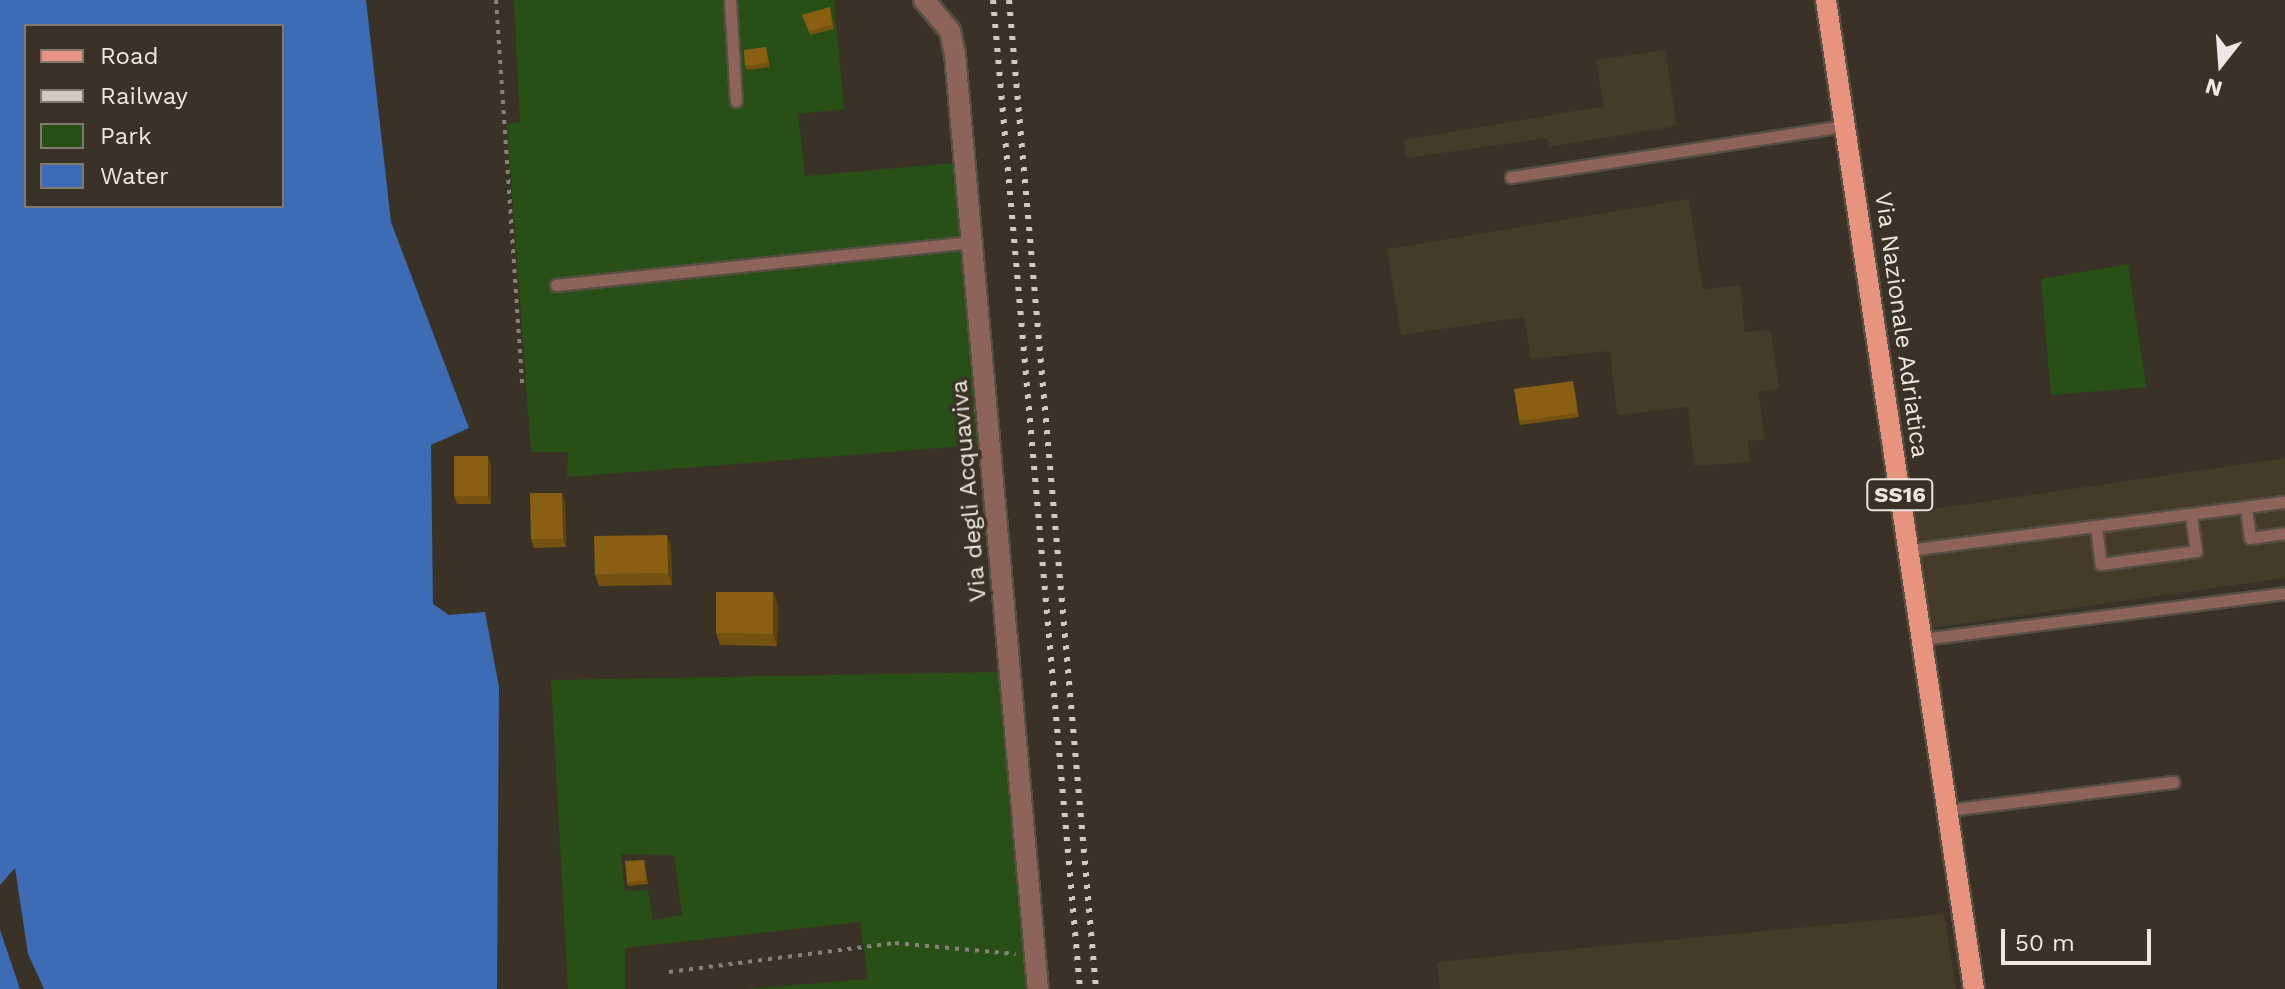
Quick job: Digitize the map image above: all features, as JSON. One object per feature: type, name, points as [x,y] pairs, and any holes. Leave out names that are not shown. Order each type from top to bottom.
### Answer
[{"type":"main road","name":"Via Nazionale Adriatica","points":[[1826,0],[1974,989]]},
{"type":"street","name":"Via degli Acquaviva","points":[[924,0],[950,31],[955,54],[969,242],[1038,989]]},
{"type":"lane","points":[[730,0],[736,101]]},
{"type":"lane","points":[[1511,177],[1845,126]]},
{"type":"lane","points":[[556,285],[969,242]]},
{"type":"lane","points":[[1908,550],[2285,502]]},
{"type":"lane","points":[[2246,507],[2250,538],[2285,533]]},
{"type":"lane","points":[[2096,526],[2101,564],[2196,551],[2191,514]]},
{"type":"lane","points":[[1922,639],[2285,593]]},
{"type":"lane","points":[[1948,810],[2173,782]]},
{"type":"path","points":[[496,0],[522,384]]},
{"type":"path","points":[[669,972],[895,943],[1034,953]]},
{"type":"shaded area","points":[[1665,50],[1677,126],[1549,147],[1547,138],[1407,158],[1403,140],[1604,106],[1596,60]]},
{"type":"shaded area","points":[[1689,199],[1703,290],[1740,285],[1745,332],[1771,330],[1779,389],[1758,392],[1765,439],[1748,441],[1750,462],[1694,466],[1688,407],[1617,415],[1610,351],[1531,359],[1524,317],[1401,335],[1387,249]]},
{"type":"shaded area","points":[[2285,458],[2285,578],[1931,628],[1913,512]]},
{"type":"shaded area","points":[[1944,914],[1956,989],[1440,989],[1437,962]]},
{"type":"green space","points":[[514,0],[834,0],[844,109],[798,114],[805,176],[955,163],[978,445],[567,477],[568,452],[531,452],[507,124],[520,122]]},
{"type":"green space","points":[[2128,264],[2146,387],[2051,395],[2041,279]]},
{"type":"green space","points":[[1002,672],[1026,989],[746,989],[868,979],[860,922],[625,948],[625,989],[568,989],[551,680]],"holes":[[[621,854],[674,855],[682,915],[653,920],[648,890],[625,891]]]},
{"type":"water","points":[[0,0],[366,0],[391,222],[469,428],[431,445],[433,604],[449,615],[485,612],[499,687],[497,989],[0,989]]},
{"type":"pier","points":[[15,868],[28,954],[44,989],[20,989],[0,930],[0,885]]},
{"type":"building","points":[[830,7],[832,25],[809,31],[802,15]]},
{"type":"building","points":[[766,47],[768,63],[745,66],[744,50]]},
{"type":"building","points":[[1573,381],[1577,413],[1519,421],[1514,389]]},
{"type":"building","points":[[454,456],[488,456],[488,496],[454,496]]},
{"type":"building","points":[[530,493],[562,493],[563,539],[531,539]]},
{"type":"building","points":[[667,535],[668,573],[595,574],[594,536]]},
{"type":"building","points":[[716,592],[773,592],[773,634],[716,633]]},
{"type":"building","points":[[644,860],[646,880],[627,882],[625,861]]},
{"type":"railway","points":[[993,0],[1080,989]]},
{"type":"railway","points":[[1009,0],[1096,989]]}]
